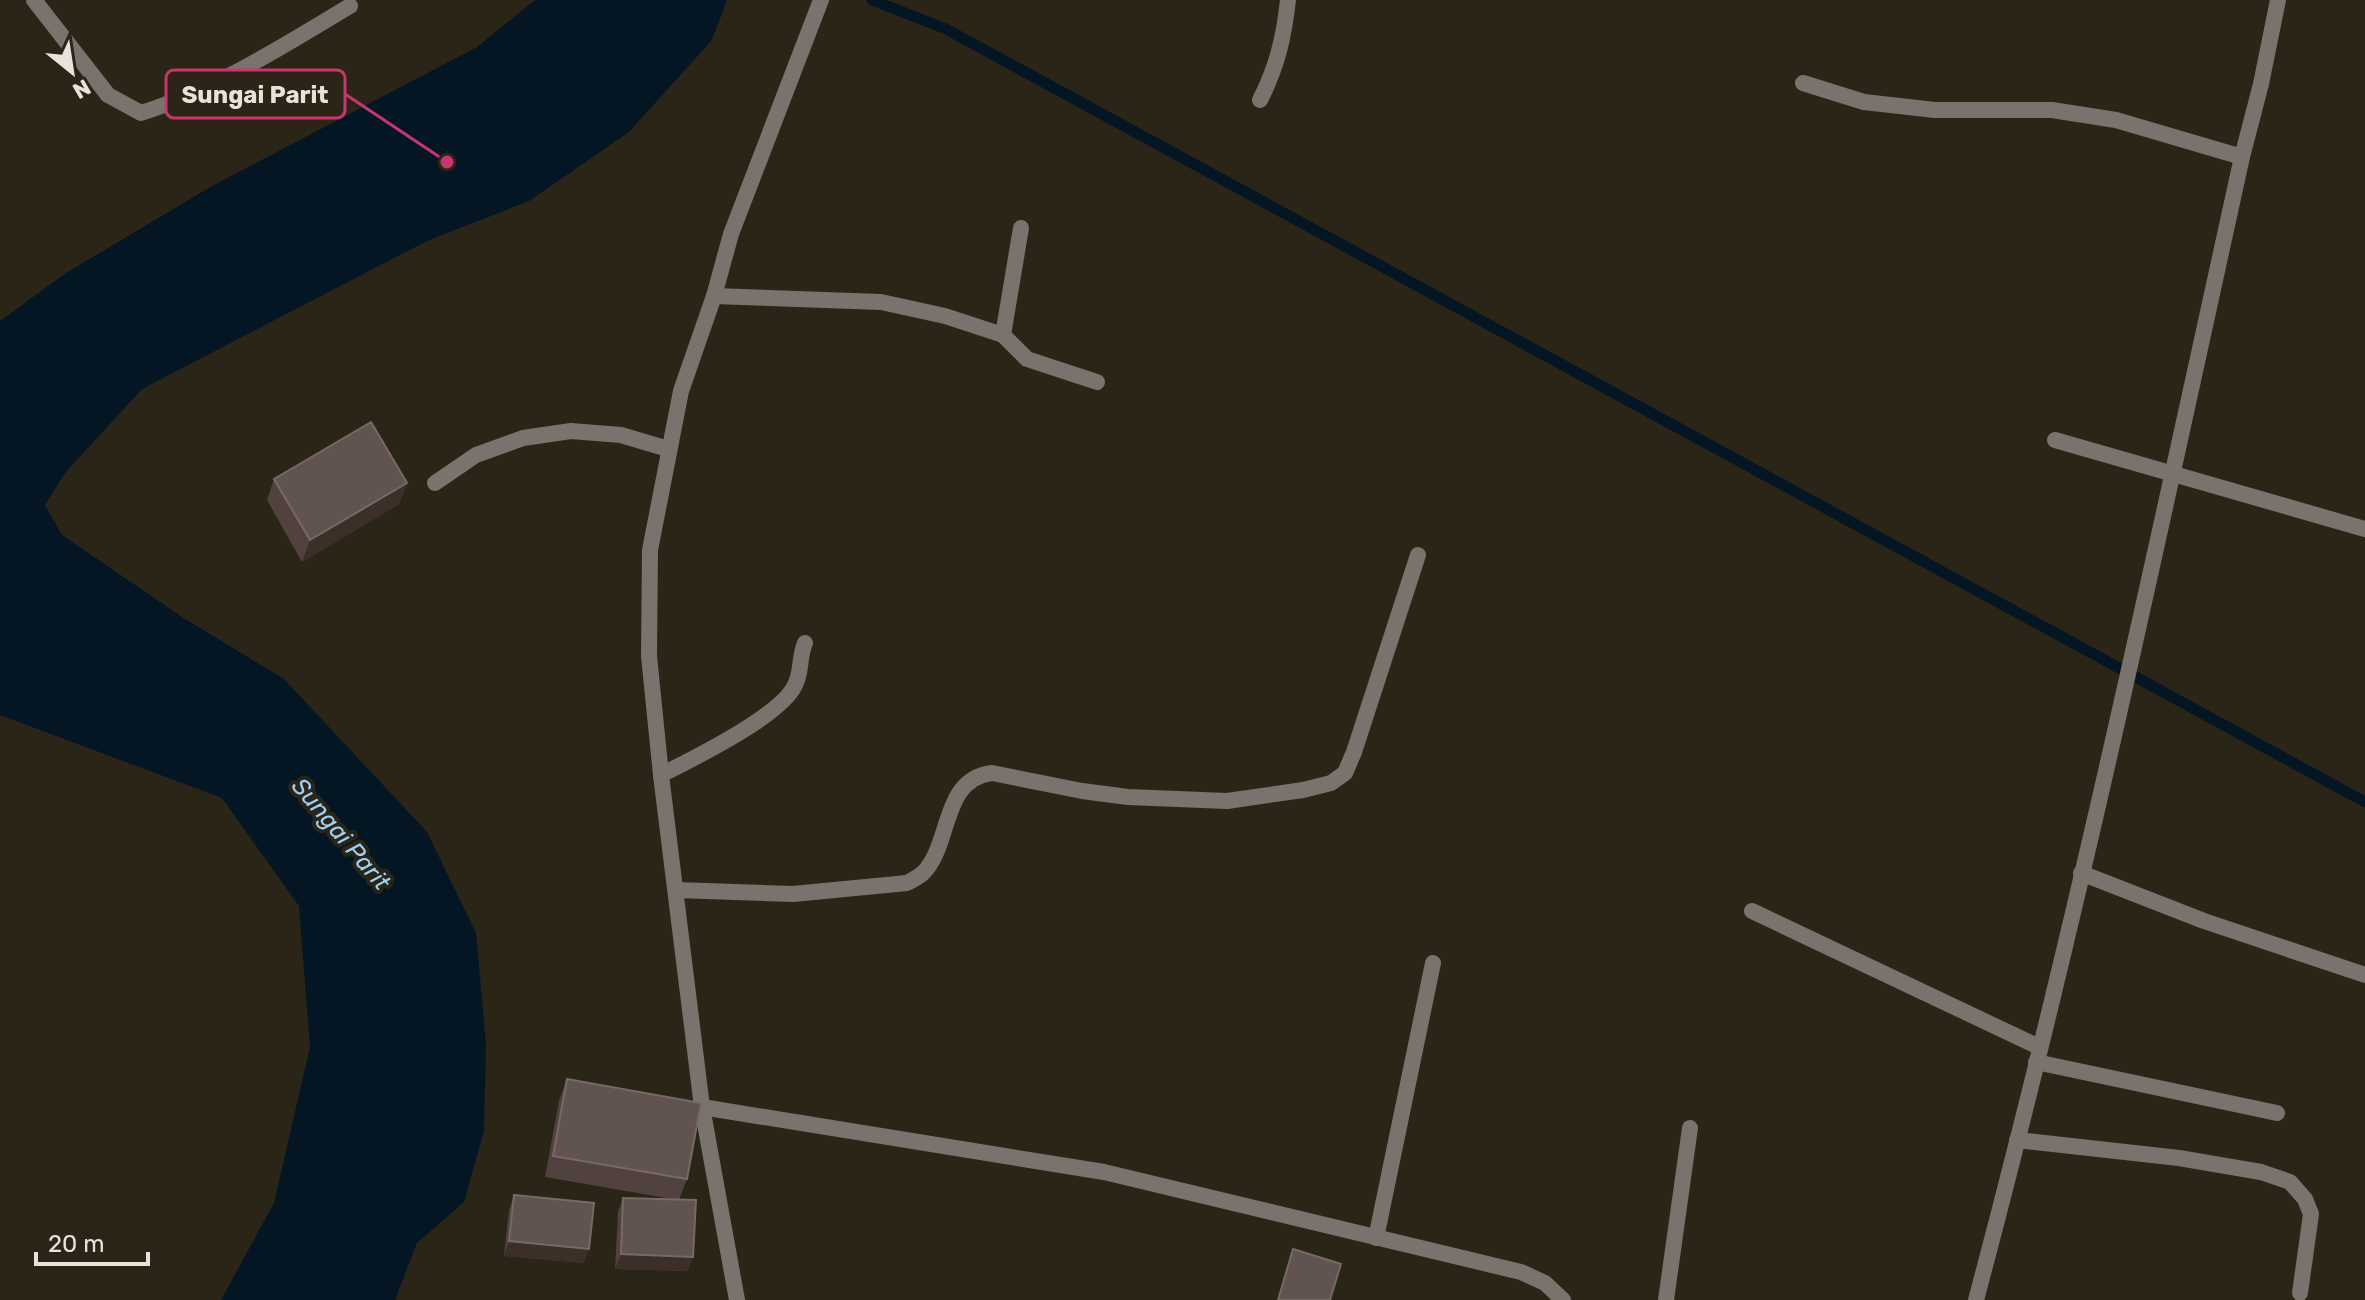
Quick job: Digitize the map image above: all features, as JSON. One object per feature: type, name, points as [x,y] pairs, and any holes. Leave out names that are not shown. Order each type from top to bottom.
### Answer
[{"type":"street","points":[[34,0],[108,95],[141,113],[177,101],[250,65],[350,6]]},
{"type":"street","points":[[737,1300],[702,1107],[661,775],[649,656],[650,550],[681,391],[714,296],[731,234],[821,0]]},
{"type":"street","points":[[1260,100],[1275,71],[1288,0]]},
{"type":"street","points":[[1976,1300],[2113,737],[2278,0]]},
{"type":"street","points":[[1803,83],[1864,102],[1935,110],[2052,110],[2116,120],[2242,157]]},
{"type":"street","points":[[1003,335],[1021,228]]},
{"type":"street","points":[[714,296],[881,302],[945,316],[1003,335],[1027,359],[1097,382]]},
{"type":"street","points":[[435,483],[476,455],[523,438],[571,431],[621,435],[668,449]]},
{"type":"street","points":[[2055,440],[2365,529]]},
{"type":"street","points":[[676,890],[793,894],[907,883],[923,874],[935,855],[953,802],[979,775],[992,773],[1097,793],[1181,801],[1227,801],[1331,783],[1345,773],[1354,752],[1418,555]]},
{"type":"street","points":[[661,775],[718,746],[777,705],[795,687],[805,643]]},
{"type":"street","points":[[2081,873],[2204,921],[2365,975]]},
{"type":"street","points":[[1752,911],[2038,1055],[2277,1113]]},
{"type":"street","points":[[1376,1238],[1433,963]]},
{"type":"street","points":[[702,1107],[1104,1172],[1521,1272],[1545,1283],[1563,1300]]},
{"type":"street","points":[[1666,1300],[1690,1128]]},
{"type":"street","points":[[2017,1140],[2179,1158],[2261,1172],[2290,1182],[2305,1199],[2311,1214],[2300,1293]]},
{"type":"water","points":[[535,0],[727,0],[712,40],[629,132],[529,201],[427,241],[142,389],[65,473],[45,505],[62,535],[182,617],[284,679],[427,832],[476,933],[486,1044],[484,1131],[464,1202],[417,1243],[395,1300],[221,1300],[274,1203],[310,1047],[299,906],[222,798],[0,715],[0,321],[66,273],[212,186],[477,47]]},
{"type":"building","points":[[371,422],[407,483],[310,540],[274,479]]},
{"type":"building","points":[[567,1079],[701,1103],[687,1179],[553,1156]]},
{"type":"building","points":[[514,1195],[594,1203],[589,1249],[509,1241]]},
{"type":"building","points":[[623,1198],[696,1200],[693,1257],[621,1254]]},
{"type":"building","points":[[1293,1249],[1341,1264],[1330,1300],[1278,1300]]},
{"type":"waterway","points":[[872,0],[946,29],[2365,802]]},
{"type":"place","name":"Sungai Parit","points":[[447,162]]}]
